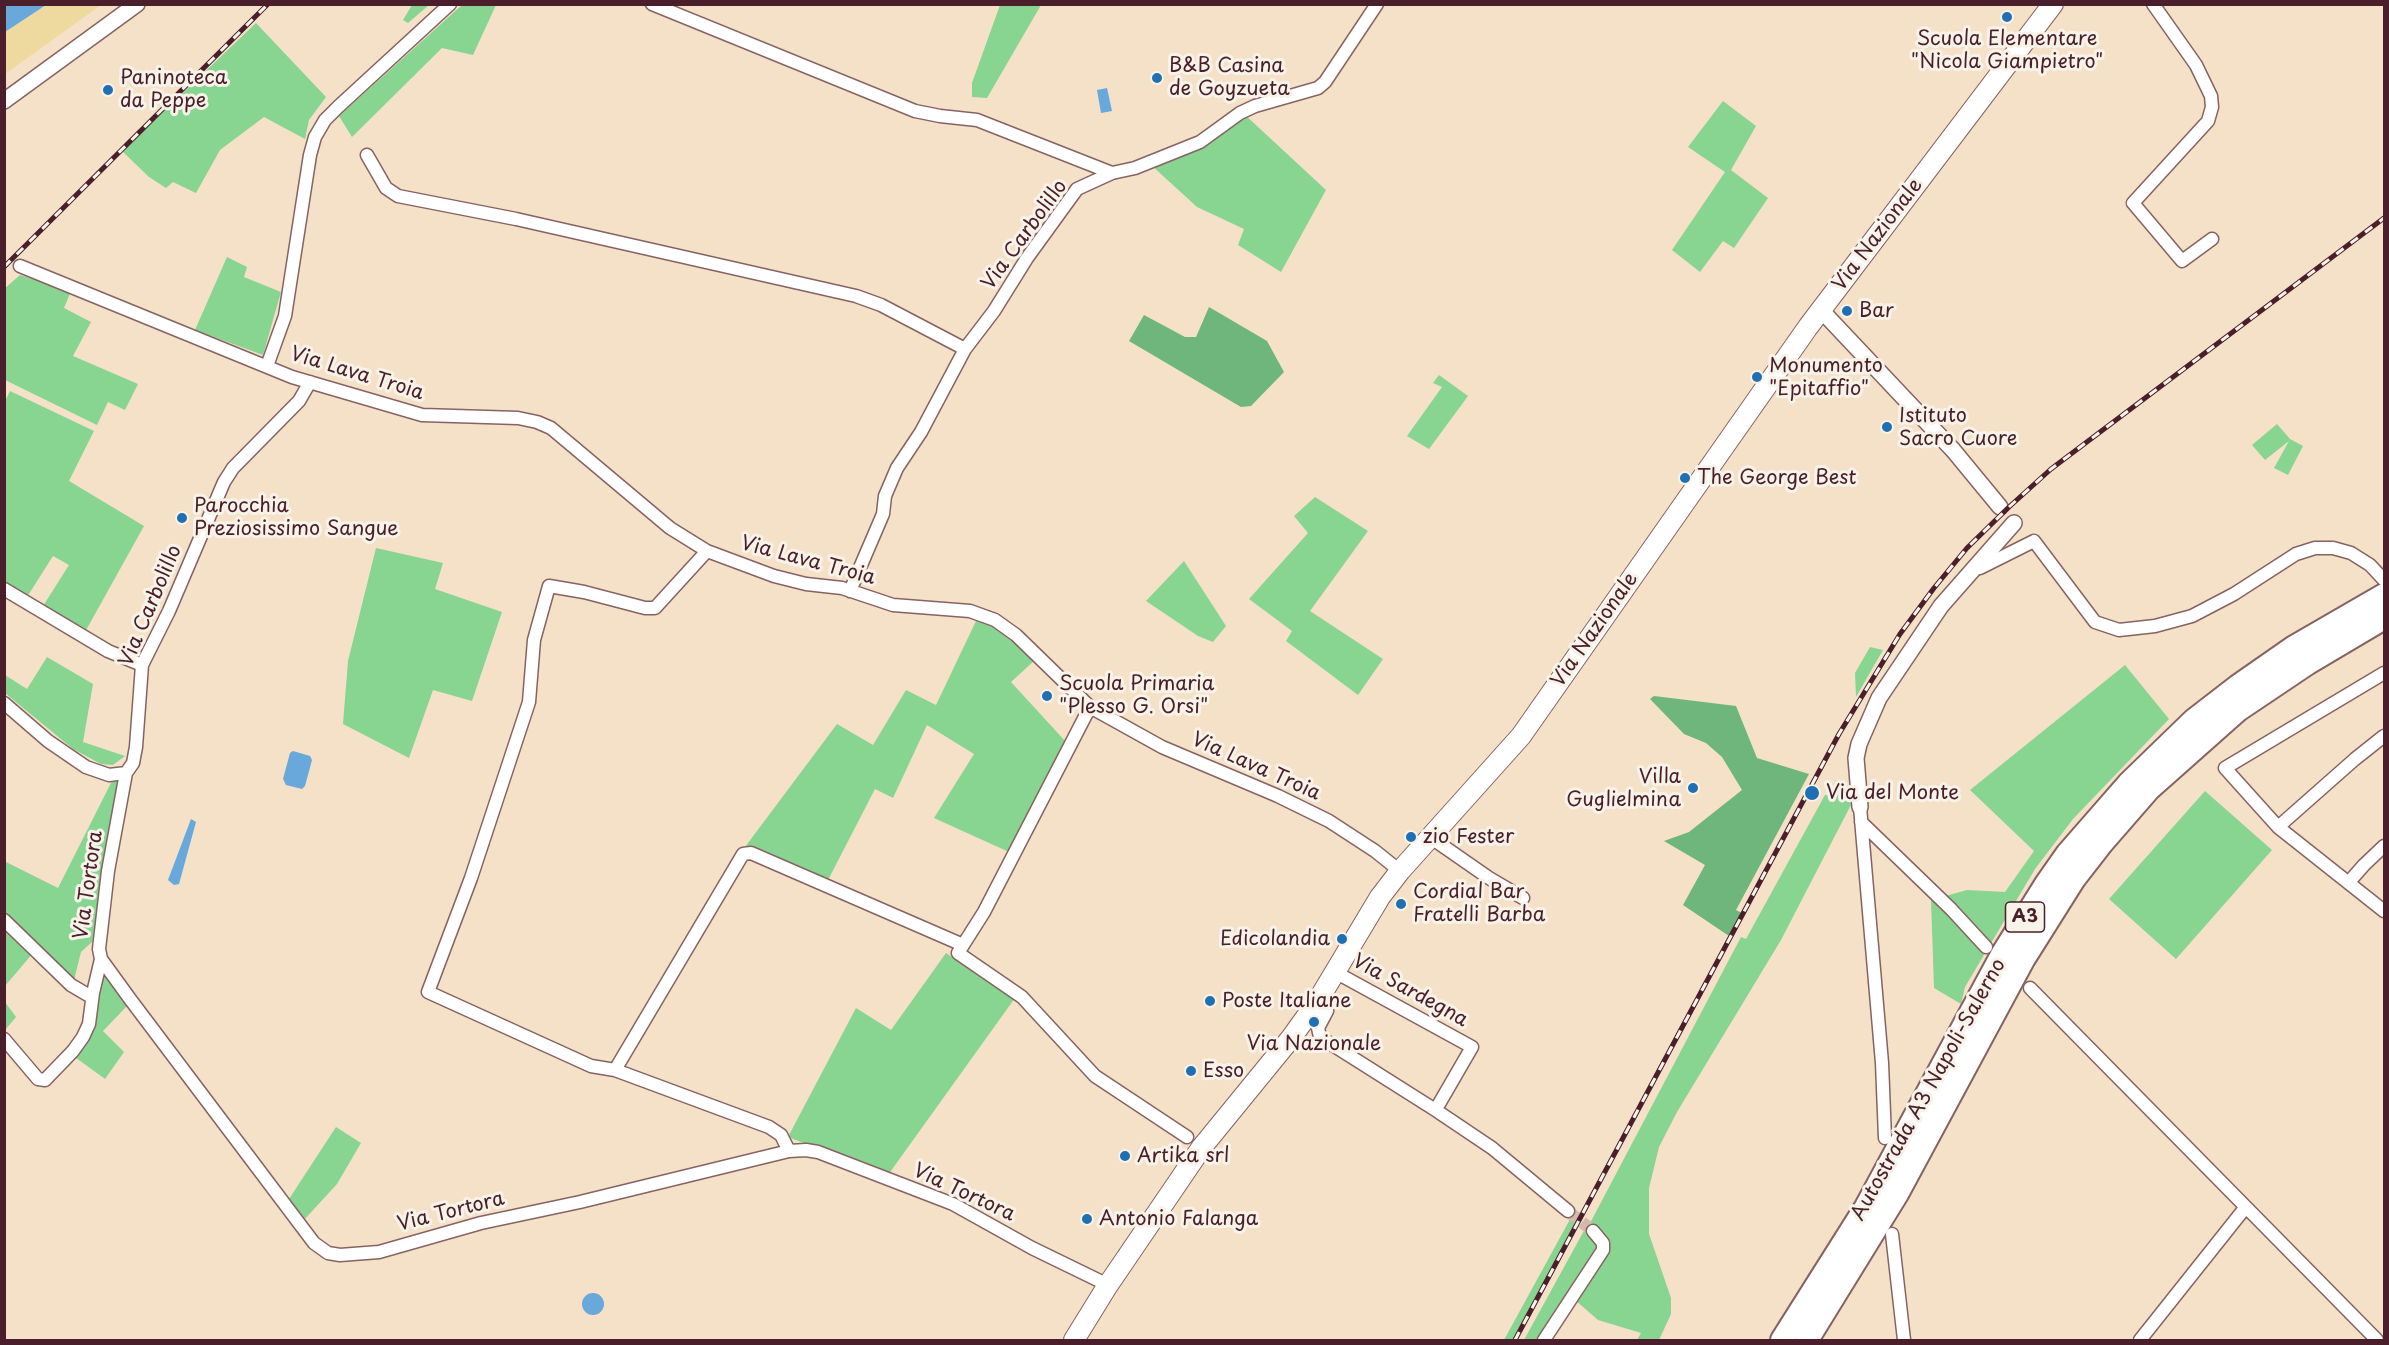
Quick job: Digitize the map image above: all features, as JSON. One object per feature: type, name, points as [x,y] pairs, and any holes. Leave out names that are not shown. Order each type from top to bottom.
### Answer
[{"type":"highway","name":"Autostrada A3 Napoli-Salerno","points":[[1782,1341],[1866,1207],[2003,953],[2067,855],[2129,783],[2194,720],[2294,647],[2385,595]]},
{"type":"highway","name":"Autostrada A3 Napoli-Salerno","points":[[1807,1341],[1897,1194],[2023,960],[2074,879],[2102,843],[2149,789],[2238,710],[2299,669],[2385,618]]},
{"type":"main road","name":"Via Nazionale","points":[[1074,1341],[1194,1141],[1291,1038],[1317,1002],[1366,919],[1401,871],[1521,736],[1821,310],[2053,4]]},
{"type":"street","points":[[4,101],[137,4]]},
{"type":"street","points":[[267,366],[285,316],[310,155],[315,137],[325,120],[338,106],[450,4]]},
{"type":"street","points":[[652,4],[915,111],[976,120],[1112,172]]},
{"type":"street","name":"Via Carbolillo","points":[[850,591],[883,514],[885,496],[897,468],[921,432],[965,349],[1077,189],[1112,172],[1135,168],[1200,142],[1240,113],[1255,106],[1318,88],[1325,82],[1377,4]]},
{"type":"street","points":[[2152,4],[2196,65],[2211,96],[2212,107],[2208,121],[2133,203],[2182,261],[2212,239]]},
{"type":"street","points":[[367,155],[387,188],[398,196],[516,219],[856,296],[880,305],[965,349]]},
{"type":"street","name":"Via Lava Troia","points":[[20,266],[310,382],[422,415],[518,418],[552,428],[670,528],[707,551],[774,576],[850,591],[893,605],[970,611],[995,620],[1016,635],[1090,707],[1162,747],[1278,796],[1329,821],[1401,871]]},
{"type":"street","points":[[1821,310],[1953,450],[2000,507]]},
{"type":"street","name":"Via Carbolillo","points":[[126,773],[133,763],[136,747],[142,665],[233,468],[299,401],[310,382]]},
{"type":"street","points":[[1885,1138],[1882,1063],[1861,814],[1858,744],[1879,698],[1915,643],[1975,566],[2014,523]]},
{"type":"street","points":[[1975,566],[1980,568],[2034,541],[2095,622],[2119,630],[2175,622],[2212,607],[2278,564],[2296,554],[2315,548],[2333,548],[2351,553],[2370,565],[2385,580]]},
{"type":"street","points":[[707,551],[655,608],[645,608],[584,592],[549,586],[534,640],[529,702],[471,878],[428,992],[591,1066],[615,1070],[769,1127],[781,1135],[789,1150]]},
{"type":"street","points":[[4,589],[108,651],[142,665]]},
{"type":"street","points":[[2384,673],[2225,768],[2278,827],[2385,910]]},
{"type":"street","points":[[4,703],[48,741],[87,767],[109,775],[126,773]]},
{"type":"street","points":[[1090,707],[984,912],[958,953],[1022,997],[1095,1076],[1194,1141]]},
{"type":"street","points":[[2278,827],[2355,759],[2385,736]]},
{"type":"street","name":"Via Tortora","points":[[126,773],[108,872],[99,949],[101,959],[314,1243],[328,1253],[340,1256],[379,1252],[481,1223],[603,1197],[789,1150],[818,1152],[953,1204],[1032,1248],[1108,1285]]},
{"type":"street","points":[[1861,814],[1986,947]]},
{"type":"street","points":[[1430,837],[1489,878],[1523,898]]},
{"type":"street","points":[[2349,882],[2385,846]]},
{"type":"street","points":[[615,1070],[743,854],[751,853],[963,945]]},
{"type":"street","points":[[4,920],[71,985],[88,995],[93,993]]},
{"type":"street","points":[[4,1039],[38,1079],[45,1080],[83,1037],[89,1024],[101,959]]},
{"type":"street","name":"Via Sardegna","points":[[1335,972],[1472,1047],[1439,1104]]},
{"type":"street","points":[[2030,988],[2377,1341]]},
{"type":"street","points":[[1317,1002],[1327,1011],[1318,1028],[1320,1037],[1492,1148],[1568,1211]]},
{"type":"street","points":[[2140,1341],[2245,1208]]},
{"type":"street","points":[[1544,1341],[1603,1250],[1603,1243],[1593,1231]]},
{"type":"street","points":[[1892,1234],[1904,1341]]},
{"type":"green space","points":[[412,5],[429,5],[408,23],[403,20]]},
{"type":"green space","points":[[462,5],[496,5],[473,55],[442,48],[352,137],[339,116]]},
{"type":"green space","points":[[1000,5],[1041,5],[987,98],[972,97],[972,83]]},
{"type":"green space","points":[[256,23],[326,97],[309,120],[305,139],[264,117],[220,150],[196,193],[173,182],[166,188],[149,177],[122,151]]},
{"type":"green space","points":[[1723,101],[1756,126],[1731,170],[1768,198],[1734,248],[1723,241],[1700,272],[1672,250],[1725,172],[1688,147]]},
{"type":"green space","points":[[1243,113],[1326,190],[1281,272],[1238,245],[1244,229],[1197,207],[1150,164]]},
{"type":"green space","points":[[227,257],[247,267],[244,277],[281,292],[263,355],[195,330]]},
{"type":"green space","points":[[20,275],[71,291],[64,308],[91,322],[73,356],[138,384],[125,410],[108,402],[97,425],[5,380],[4,289]]},
{"type":"green space","points":[[1209,307],[1267,341],[1284,372],[1251,406],[1241,407],[1129,341],[1144,315],[1185,337],[1196,337]]},
{"type":"green space","points":[[1439,375],[1468,396],[1429,449],[1407,436],[1442,387],[1433,383]]},
{"type":"green space","points":[[10,391],[94,431],[69,481],[144,526],[85,632],[43,606],[69,565],[53,556],[27,597],[5,585],[4,403]]},
{"type":"green space","points":[[2277,424],[2290,439],[2303,446],[2288,475],[2274,468],[2289,441],[2265,460],[2252,445]]},
{"type":"green space","points":[[1315,497],[1368,531],[1310,611],[1383,659],[1358,695],[1286,641],[1292,631],[1249,599],[1308,533],[1294,516]]},
{"type":"green space","points":[[376,548],[443,563],[435,589],[502,612],[472,701],[433,690],[409,758],[343,724],[348,661]]},
{"type":"green space","points":[[1184,561],[1226,626],[1213,642],[1198,636],[1146,601]]},
{"type":"green space","points":[[976,621],[992,626],[1035,660],[1011,682],[1066,742],[1009,852],[934,818],[974,754],[927,725],[893,798],[875,789],[827,882],[745,847],[837,724],[873,745],[906,690],[936,705]]},
{"type":"green space","points":[[1870,647],[1883,650],[1856,697],[1855,673]]},
{"type":"green space","points":[[47,657],[93,684],[83,742],[125,756],[113,765],[101,764],[73,749],[5,693],[5,675],[27,689]]},
{"type":"green space","points":[[2125,665],[2169,719],[2073,819],[2035,869],[1965,987],[1961,1004],[1934,988],[1931,900],[1967,890],[2005,892],[2034,851],[1970,790]]},
{"type":"green space","points":[[1654,696],[1736,706],[1757,758],[1809,774],[1736,910],[1742,913],[1729,936],[1683,905],[1705,865],[1664,841],[1689,832],[1742,790],[1722,757],[1706,743],[1684,734],[1650,699]]},
{"type":"green space","points":[[1836,780],[1855,792],[1854,799],[1781,940],[1677,1112],[1659,1147],[1649,1188],[1649,1234],[1671,1298],[1671,1314],[1659,1340],[1637,1340],[1641,1333],[1598,1320],[1575,1300],[1603,1239],[1589,1225],[1741,937],[1746,939],[1825,795],[1829,795]]},
{"type":"green space","points":[[112,781],[119,782],[96,931],[93,941],[81,952],[73,984],[5,917],[4,861],[58,888]]},
{"type":"green space","points":[[2205,791],[2272,850],[2176,959],[2109,899]]},
{"type":"green space","points":[[5,925],[33,953],[5,986]]},
{"type":"green space","points":[[946,953],[1015,998],[888,1175],[788,1137],[856,1008],[891,1030]]},
{"type":"green space","points":[[100,968],[128,1005],[103,1031],[124,1052],[105,1079],[72,1055],[85,1038]]},
{"type":"green space","points":[[5,1002],[16,1017],[5,1030]]},
{"type":"green space","points":[[336,1127],[361,1143],[337,1184],[303,1221],[289,1199]]},
{"type":"green space","points":[[1574,1212],[1580,1216],[1513,1340],[1504,1340]]},
{"type":"green space","points":[[1586,1227],[1601,1241],[1601,1250],[1541,1340],[1524,1340]]},
{"type":"sand","points":[[46,5],[101,5],[5,74],[5,32]]},
{"type":"water","points":[[5,4],[46,4],[46,5],[5,32]]},
{"type":"water","points":[[1107,88],[1112,111],[1101,113],[1097,90]]},
{"type":"water","points":[[293,751],[310,756],[312,760],[305,786],[302,789],[286,785],[283,779],[290,753]]},
{"type":"water","points":[[191,819],[196,822],[179,884],[174,885],[168,880]]},
{"type":"water","points":[[593,1293],[601,1296],[604,1304],[601,1312],[593,1315],[585,1312],[582,1304],[585,1296]]},
{"type":"tunnel","points":[[1568,1211],[1593,1231]]},
{"type":"railway","points":[[4,267],[268,4]]},
{"type":"railway","points":[[1515,1340],[1839,734],[1900,634],[1934,588],[1967,548],[2051,469],[2384,218]]},
{"type":"place","name":"Scuola Elementare \"Nicola Giampietro\"","points":[[2007,17]]},
{"type":"place","name":"B&B Casina de Goyzueta","points":[[1157,78]]},
{"type":"place","name":"Paninoteca da Peppe","points":[[108,90]]},
{"type":"place","name":"Bar","points":[[1847,311]]},
{"type":"place","name":"Monumento \"Epitaffio\"","points":[[1757,377]]},
{"type":"place","name":"Istituto Sacro Cuore","points":[[1887,427]]},
{"type":"place","name":"The George Best","points":[[1685,478]]},
{"type":"place","name":"Parocchia Preziosissimo Sangue","points":[[182,518]]},
{"type":"place","name":"Scuola Primaria \"Plesso G. Orsi\"","points":[[1047,696]]},
{"type":"place","name":"Villa Guglielmina","points":[[1693,788]]},
{"type":"place","name":"Via del Monte","points":[[1812,793]]},
{"type":"place","name":"zio Fester","points":[[1411,837]]},
{"type":"place","name":"Cordial Bar Fratelli Barba","points":[[1401,904]]},
{"type":"place","name":"Edicolandia","points":[[1342,939]]},
{"type":"place","name":"Poste Italiane","points":[[1210,1001]]},
{"type":"place","name":"Via Nazionale","points":[[1314,1022]]},
{"type":"place","name":"Esso","points":[[1191,1071]]},
{"type":"place","name":"Artika srl","points":[[1125,1156]]},
{"type":"place","name":"Antonio Falanga","points":[[1087,1219]]}]
